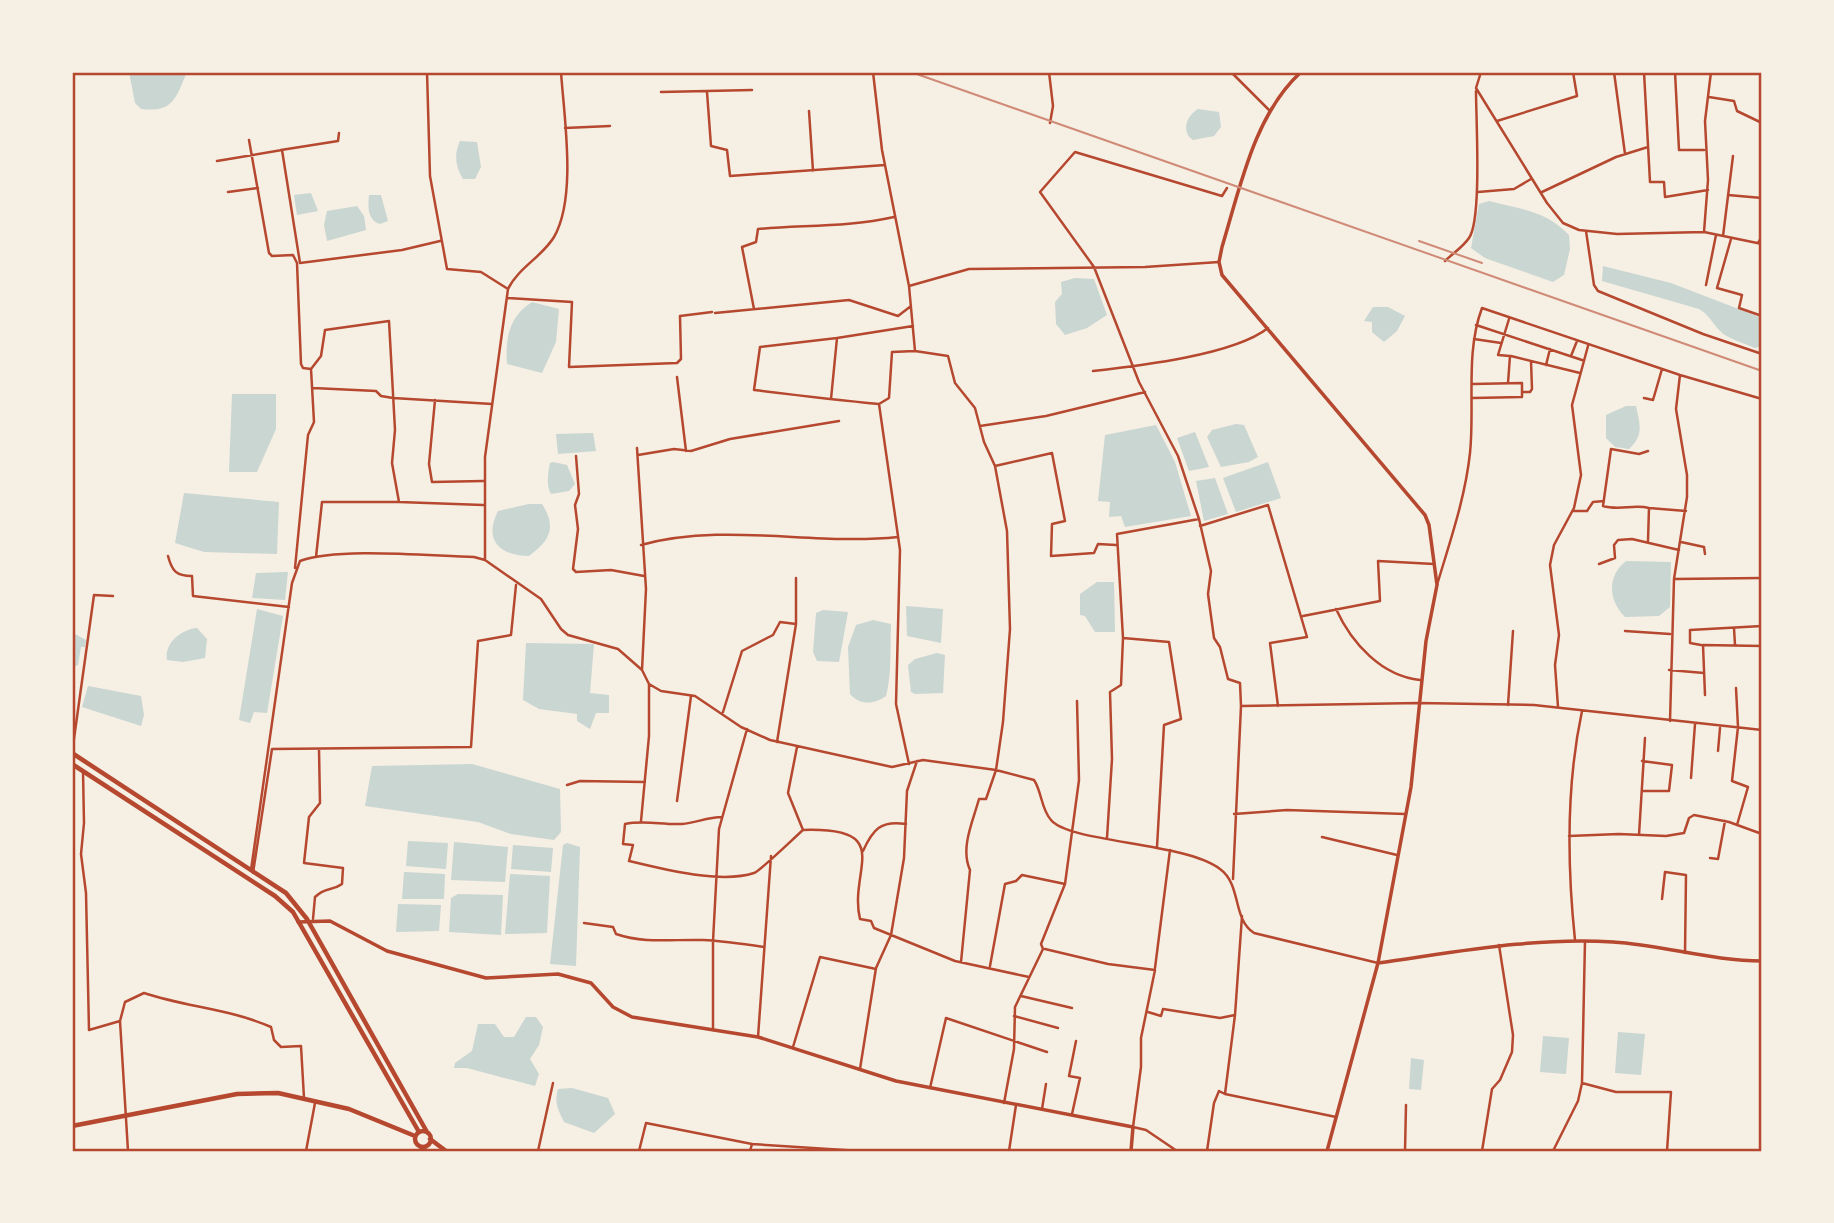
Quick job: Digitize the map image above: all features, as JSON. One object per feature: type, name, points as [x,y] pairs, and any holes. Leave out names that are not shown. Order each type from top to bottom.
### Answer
[{"type":"highway","points":[[72,753],[286,893],[310,919],[430,1139],[446,1151]]},
{"type":"highway","points":[[72,764],[275,896],[298,922],[417,1134],[417,1144],[430,1151]]},
{"type":"highway","points":[[72,1126],[237,1094],[278,1093],[349,1108],[417,1134],[427,1132]]},
{"type":"highway","points":[[424,1146],[430,1139]]},
{"type":"street","points":[[427,72],[430,176],[447,269],[481,272],[508,289]]},
{"type":"street","points":[[485,560],[483,481],[506,298],[518,272],[553,239],[565,189],[561,72]]},
{"type":"street","points":[[873,72],[885,165],[909,286],[915,351]]},
{"type":"street","points":[[1049,72],[1053,106],[1050,123]]},
{"type":"street","points":[[1231,72],[1269,110]]},
{"type":"street","points":[[1301,72],[1285,86],[1269,110],[1239,193],[1219,262],[1222,275],[1425,515],[1429,525],[1437,585]]},
{"type":"street","points":[[1444,261],[1470,237],[1478,192],[1476,88],[1481,72]]},
{"type":"street","points":[[1496,121],[1577,96],[1573,72]]},
{"type":"street","points":[[1614,72],[1625,154]]},
{"type":"street","points":[[1644,72],[1650,182],[1664,182],[1665,197],[1708,190]]},
{"type":"street","points":[[1675,72],[1679,150],[1704,150]]},
{"type":"street","points":[[1704,232],[1708,190],[1704,150],[1712,72]]},
{"type":"street","points":[[1476,88],[1532,179],[1563,223],[1586,231],[1704,232],[1760,244],[1762,236]]},
{"type":"street","points":[[661,92],[752,90]]},
{"type":"street","points":[[707,92],[711,146],[727,150],[730,176],[885,165]]},
{"type":"street","points":[[1709,97],[1734,101],[1737,111],[1762,124]]},
{"type":"street","points":[[809,111],[813,171]]},
{"type":"street","points":[[565,128],[610,126]]},
{"type":"street","points":[[217,161],[338,141],[339,133]]},
{"type":"street","points":[[249,140],[269,253],[272,256],[296,257],[301,318],[301,364],[303,368],[311,369]]},
{"type":"street","points":[[1541,192],[1625,154],[1648,147]]},
{"type":"street","points":[[281,150],[294,217],[299,263],[402,250],[440,241]]},
{"type":"street","points":[[1227,188],[1222,196],[1075,152],[1040,192],[1094,267],[1144,392],[1178,456],[1199,519],[1211,571],[1208,594],[1214,638],[1220,647],[1228,678],[1240,683],[1233,880],[1246,926],[1254,933],[1378,963],[1499,945],[1575,940],[1762,961]]},
{"type":"street","points":[[1723,236],[1733,156]]},
{"type":"street","points":[[1478,192],[1514,189],[1532,179]]},
{"type":"street","points":[[228,192],[258,188]]},
{"type":"street","points":[[1728,195],[1762,198]]},
{"type":"street","points":[[754,309],[742,247],[755,242],[758,229],[846,226],[894,217]]},
{"type":"street","points":[[1586,231],[1594,285],[1598,290],[1703,334],[1762,354]]},
{"type":"street","points":[[1706,285],[1716,235]]},
{"type":"street","points":[[1731,238],[1717,288],[1742,295],[1739,308],[1762,316]]},
{"type":"street","points":[[909,286],[969,269],[1219,262]]},
{"type":"street","points":[[506,298],[572,302],[569,367],[677,363],[681,359],[680,316],[849,300],[864,303],[878,312],[898,316],[911,306]]},
{"type":"street","points":[[1327,1151],[1378,963],[1411,787],[1418,703],[1437,585],[1464,497],[1473,398],[1474,339],[1482,308],[1680,375],[1762,399]]},
{"type":"street","points":[[1510,317],[1498,355],[1580,373]]},
{"type":"street","points":[[252,872],[295,572],[308,435],[314,422],[311,369],[321,356],[325,330],[389,321],[395,430],[393,463],[398,502]]},
{"type":"street","points":[[1476,325],[1583,360]]},
{"type":"street","points":[[913,326],[760,347],[754,390],[879,404],[889,398],[891,352],[915,351],[948,356],[955,383],[975,408],[995,466],[1007,531],[1010,629],[1003,722],[996,770],[986,799],[979,799],[967,841],[965,860],[970,870],[961,962]]},
{"type":"street","points":[[1093,370],[1223,349],[1256,338],[1268,328]]},
{"type":"street","points":[[831,399],[837,338]]},
{"type":"street","points":[[1474,339],[1502,343]]},
{"type":"street","points":[[1571,356],[1577,341]]},
{"type":"street","points":[[1558,707],[1555,665],[1559,635],[1550,565],[1554,545],[1573,510],[1581,475],[1572,405],[1588,345]]},
{"type":"street","points":[[1546,365],[1550,349]]},
{"type":"street","points":[[1508,383],[1510,356]]},
{"type":"street","points":[[1523,392],[1530,392],[1532,389],[1531,361]]},
{"type":"street","points":[[1644,398],[1653,400],[1662,369]]},
{"type":"street","points":[[1670,722],[1670,634],[1674,579],[1686,511],[1687,475],[1676,409],[1680,375]]},
{"type":"street","points":[[677,377],[686,451]]},
{"type":"street","points":[[1473,384],[1522,383],[1523,392],[1522,397],[1473,398]]},
{"type":"street","points":[[313,388],[376,391],[381,396],[393,398],[492,404]]},
{"type":"street","points":[[980,426],[1046,416],[1144,392]]},
{"type":"street","points":[[435,400],[429,464],[432,482],[483,481]]},
{"type":"street","points":[[879,404],[898,537],[897,704],[909,764]]},
{"type":"street","points":[[638,455],[710,447],[730,439],[839,421]]},
{"type":"street","points":[[637,448],[642,489],[641,545],[646,618],[642,670]]},
{"type":"street","points":[[1648,451],[1639,454],[1611,449],[1603,506],[1612,509],[1639,506],[1686,511]]},
{"type":"street","points":[[995,466],[1052,453],[1065,522],[1052,524],[1051,556],[1094,553],[1098,544],[1117,545]]},
{"type":"street","points":[[576,456],[579,494],[575,505],[578,530],[573,569],[576,572],[611,570],[644,576]]},
{"type":"street","points":[[1573,510],[1587,511],[1593,502],[1604,501]]},
{"type":"street","points":[[316,557],[322,502],[483,505]]},
{"type":"street","points":[[1200,526],[1268,505],[1307,637],[1270,642],[1278,706]]},
{"type":"street","points":[[1648,542],[1649,508]]},
{"type":"street","points":[[1107,838],[1112,760],[1110,692],[1121,685],[1123,638],[1117,534],[1199,519]]},
{"type":"street","points":[[641,545],[663,539],[734,535],[859,541],[898,537]]},
{"type":"street","points":[[1599,564],[1615,558],[1615,545],[1618,540],[1648,542],[1679,550]]},
{"type":"street","points":[[1681,542],[1704,547],[1705,554]]},
{"type":"street","points":[[295,572],[300,561],[316,557],[395,555],[485,560],[541,599],[568,635],[618,649],[642,670],[649,684],[641,821]]},
{"type":"street","points":[[168,556],[171,569],[179,576],[192,576],[192,596],[289,607]]},
{"type":"street","points":[[1302,616],[1380,601],[1378,561],[1434,565]]},
{"type":"street","points":[[777,742],[796,624],[796,578]]},
{"type":"street","points":[[1674,579],[1762,578]]},
{"type":"street","points":[[252,872],[272,749],[471,747],[478,641],[510,635],[516,584]]},
{"type":"street","points":[[72,753],[94,595],[113,596]]},
{"type":"street","points":[[1336,609],[1352,637],[1386,670],[1406,679],[1421,680]]},
{"type":"street","points":[[723,713],[742,650],[773,635],[780,622],[796,624]]},
{"type":"street","points":[[1762,626],[1690,629],[1690,644],[1762,646]]},
{"type":"street","points":[[1734,627],[1735,645]]},
{"type":"street","points":[[1508,705],[1513,631]]},
{"type":"street","points":[[1625,631],[1670,634]]},
{"type":"street","points":[[1123,638],[1169,642],[1181,719],[1164,725],[1157,847]]},
{"type":"street","points":[[1703,645],[1705,695]]},
{"type":"street","points":[[1669,670],[1704,673]]},
{"type":"street","points":[[649,684],[660,691],[691,696],[747,729],[777,742],[892,767],[917,761],[996,770],[1036,782],[1051,821],[1072,831],[1170,850],[1219,868],[1233,880]]},
{"type":"street","points":[[1736,688],[1738,727],[1732,781],[1748,787],[1737,825]]},
{"type":"street","points":[[677,801],[691,696]]},
{"type":"street","points":[[1004,1103],[1014,1049],[1014,1016],[1020,996],[1043,949],[1041,944],[1065,884],[1079,780],[1077,701]]},
{"type":"street","points":[[1241,706],[1418,703],[1558,707],[1670,722],[1762,729],[1762,712]]},
{"type":"street","points":[[1575,940],[1567,860],[1577,733],[1582,709]]},
{"type":"street","points":[[1691,778],[1695,724]]},
{"type":"street","points":[[1718,751],[1720,728]]},
{"type":"street","points":[[713,1031],[713,941],[722,817],[747,729]]},
{"type":"street","points":[[1639,835],[1645,738]]},
{"type":"street","points":[[797,747],[788,793],[803,830]]},
{"type":"street","points":[[310,919],[315,897],[324,888],[337,888],[342,884],[342,868],[304,863],[309,817],[320,803],[319,749]]},
{"type":"street","points":[[860,1070],[876,969],[891,935],[904,858],[907,791],[917,761]]},
{"type":"street","points":[[1640,791],[1669,791],[1672,776],[1672,765],[1642,761]]},
{"type":"street","points":[[83,771],[84,823],[81,854],[86,893],[89,1030],[120,1021]]},
{"type":"street","points":[[567,785],[580,780],[645,782]]},
{"type":"street","points":[[1234,814],[1314,810],[1405,814]]},
{"type":"street","points":[[1569,836],[1666,836],[1684,833],[1689,818],[1694,816],[1725,821],[1762,834]]},
{"type":"street","points":[[722,817],[702,817],[683,824],[641,821],[625,824],[623,844],[633,845],[629,861],[682,873],[716,876],[756,873],[771,856],[803,830],[842,835],[856,840],[863,850]]},
{"type":"street","points":[[906,824],[890,821],[872,831],[863,850],[864,866],[858,892],[860,919],[871,921],[874,928],[961,962],[990,966],[1029,977]]},
{"type":"street","points":[[1710,858],[1718,859],[1725,821]]},
{"type":"street","points":[[1322,838],[1397,855]]},
{"type":"street","points":[[1131,1151],[1141,1067],[1141,1038],[1148,1012],[1170,850]]},
{"type":"street","points":[[758,1037],[771,856]]},
{"type":"street","points":[[1662,899],[1665,872],[1686,875],[1685,953]]},
{"type":"street","points":[[990,966],[1005,884],[1016,881],[1022,875],[1065,884]]},
{"type":"street","points":[[1225,1094],[1235,1014],[1242,914]]},
{"type":"street","points":[[298,922],[310,919],[330,921],[387,951],[486,978],[558,974],[591,983],[613,1007],[632,1017],[758,1037],[860,1070],[930,1088],[1146,1130],[1177,1151]]},
{"type":"street","points":[[584,923],[613,927],[616,934],[627,938],[668,942],[713,941],[764,947]]},
{"type":"street","points":[[1553,1151],[1578,1101],[1581,1083],[1586,940]]},
{"type":"street","points":[[1482,1151],[1492,1089],[1500,1080],[1512,1052],[1513,1035],[1499,945]]},
{"type":"street","points":[[1043,949],[1108,964],[1154,970]]},
{"type":"street","points":[[793,1047],[820,957],[876,969]]},
{"type":"street","points":[[128,1151],[120,1021],[125,1002],[144,993],[190,1006],[242,1014],[271,1027],[274,1040],[281,1046],[301,1046],[303,1098]]},
{"type":"street","points":[[1020,996],[1072,1008]]},
{"type":"street","points":[[1148,1012],[1161,1016],[1163,1009],[1220,1018],[1235,1014]]},
{"type":"street","points":[[1014,1016],[1058,1028]]},
{"type":"street","points":[[930,1088],[946,1018],[1047,1052]]},
{"type":"street","points":[[1072,1114],[1080,1079],[1069,1076],[1076,1041]]},
{"type":"street","points":[[538,1151],[552,1083]]},
{"type":"street","points":[[1581,1083],[1616,1092],[1671,1092],[1667,1151]]},
{"type":"street","points":[[1042,1109],[1046,1084]]},
{"type":"street","points":[[1207,1151],[1214,1103],[1219,1091],[1336,1117]]},
{"type":"street","points":[[306,1151],[315,1101]]},
{"type":"street","points":[[1009,1151],[1016,1105]]},
{"type":"street","points":[[1405,1151],[1406,1105]]},
{"type":"street","points":[[639,1151],[646,1123],[776,1148],[860,1151]]},
{"type":"street","points":[[750,1151],[752,1144]]},
{"type":"shaded area","points":[[129,72],[187,72],[172,101],[167,106],[152,110],[141,109],[135,103]]},
{"type":"shaded area","points":[[1198,109],[1219,112],[1221,127],[1214,136],[1193,140],[1187,133],[1186,124]]},
{"type":"shaded area","points":[[460,141],[477,142],[481,167],[475,179],[463,179],[458,169],[456,155]]},
{"type":"shaded area","points":[[311,193],[318,211],[297,215],[294,195]]},
{"type":"shaded area","points":[[369,195],[381,195],[388,221],[380,224],[373,219],[369,208]]},
{"type":"shaded area","points":[[1489,201],[1542,216],[1569,235],[1570,249],[1564,275],[1553,282],[1485,258],[1471,248],[1479,204]]},
{"type":"shaded area","points":[[357,206],[364,216],[366,230],[327,241],[324,225],[327,211]]},
{"type":"shaded area","points":[[1603,266],[1671,283],[1762,318],[1762,346],[1755,348],[1726,336],[1699,309],[1602,281]]},
{"type":"shaded area","points":[[1075,278],[1094,279],[1107,315],[1087,328],[1065,335],[1056,324],[1055,302],[1062,294],[1061,282]]},
{"type":"shaded area","points":[[532,302],[559,309],[556,342],[542,373],[507,364],[508,337],[513,321]]},
{"type":"shaded area","points":[[1373,307],[1388,307],[1405,316],[1397,331],[1384,342],[1372,332],[1372,322],[1364,321]]},
{"type":"shaded area","points":[[232,394],[276,394],[276,429],[257,472],[229,472]]},
{"type":"shaded area","points":[[1626,406],[1636,406],[1639,424],[1637,439],[1629,449],[1615,447],[1606,438],[1606,415]]},
{"type":"shaded area","points":[[1236,424],[1244,425],[1258,457],[1249,462],[1221,467],[1207,437],[1212,430]]},
{"type":"shaded area","points":[[1156,425],[1175,462],[1191,516],[1125,527],[1121,516],[1109,517],[1110,502],[1098,501],[1105,435]]},
{"type":"shaded area","points":[[1195,432],[1209,467],[1189,471],[1177,438]]},
{"type":"shaded area","points":[[593,433],[596,451],[558,454],[556,434]]},
{"type":"shaded area","points":[[1268,462],[1281,498],[1236,512],[1223,478]]},
{"type":"shaded area","points":[[550,463],[567,465],[575,484],[569,491],[551,494],[548,475]]},
{"type":"shaded area","points":[[1215,478],[1228,514],[1204,521],[1196,481]]},
{"type":"shaded area","points":[[184,493],[279,502],[277,554],[204,552],[175,543]]},
{"type":"shaded area","points":[[542,504],[549,520],[549,533],[542,545],[529,556],[510,553],[502,549],[494,538],[494,521],[498,511]]},
{"type":"shaded area","points":[[1626,561],[1671,562],[1670,607],[1659,616],[1625,617],[1619,610],[1613,596],[1613,581],[1615,574]]},
{"type":"shaded area","points":[[288,572],[285,600],[252,598],[256,573]]},
{"type":"shaded area","points":[[1097,582],[1114,582],[1115,632],[1095,632],[1085,616],[1080,615],[1080,594]]},
{"type":"shaded area","points":[[906,606],[943,609],[941,643],[907,636]]},
{"type":"shaded area","points":[[257,609],[283,616],[267,713],[254,712],[250,723],[239,720]]},
{"type":"shaded area","points":[[823,610],[848,612],[839,662],[817,661],[813,652],[816,613]]},
{"type":"shaded area","points":[[873,620],[891,624],[890,670],[886,696],[868,702],[858,700],[850,694],[848,647],[856,625]]},
{"type":"shaded area","points":[[197,628],[207,639],[205,658],[183,662],[167,660],[168,648],[175,638]]},
{"type":"shaded area","points":[[73,633],[86,640],[85,647],[81,647],[78,665],[72,667]]},
{"type":"shaded area","points":[[526,643],[594,644],[590,693],[609,695],[609,713],[596,713],[590,729],[577,721],[577,714],[539,709],[523,700]]},
{"type":"shaded area","points":[[937,653],[945,655],[943,693],[911,692],[908,665],[915,659]]},
{"type":"shaded area","points":[[88,686],[141,696],[144,715],[141,726],[82,707]]},
{"type":"shaded area","points":[[472,764],[560,789],[561,832],[554,840],[511,834],[478,822],[365,806],[372,766]]},
{"type":"shaded area","points":[[408,841],[448,843],[446,869],[406,866]]},
{"type":"shaded area","points":[[454,842],[508,847],[505,882],[451,880]]},
{"type":"shaded area","points":[[567,843],[580,847],[576,966],[550,964],[563,845]]},
{"type":"shaded area","points":[[513,845],[553,848],[551,872],[511,869]]},
{"type":"shaded area","points":[[404,872],[445,874],[444,899],[402,899]]},
{"type":"shaded area","points":[[510,874],[550,876],[547,933],[505,934]]},
{"type":"shaded area","points":[[458,894],[503,895],[501,935],[449,932],[451,898]]},
{"type":"shaded area","points":[[398,904],[441,905],[439,931],[396,932]]},
{"type":"shaded area","points":[[526,1017],[536,1017],[543,1027],[539,1045],[530,1059],[539,1074],[535,1086],[467,1068],[454,1068],[455,1063],[472,1051],[478,1024],[495,1024],[504,1037],[514,1037]]},
{"type":"shaded area","points":[[1618,1032],[1645,1034],[1641,1075],[1615,1073]]},
{"type":"shaded area","points":[[1543,1036],[1569,1038],[1566,1074],[1540,1072]]},
{"type":"shaded area","points":[[1411,1058],[1424,1060],[1421,1090],[1409,1089]]},
{"type":"shaded area","points":[[572,1088],[608,1098],[615,1114],[594,1133],[564,1122],[558,1110],[558,1089]]},
{"type":"railway","points":[[911,72],[1762,371]]},
{"type":"railway","points":[[1419,241],[1482,263]]}]
